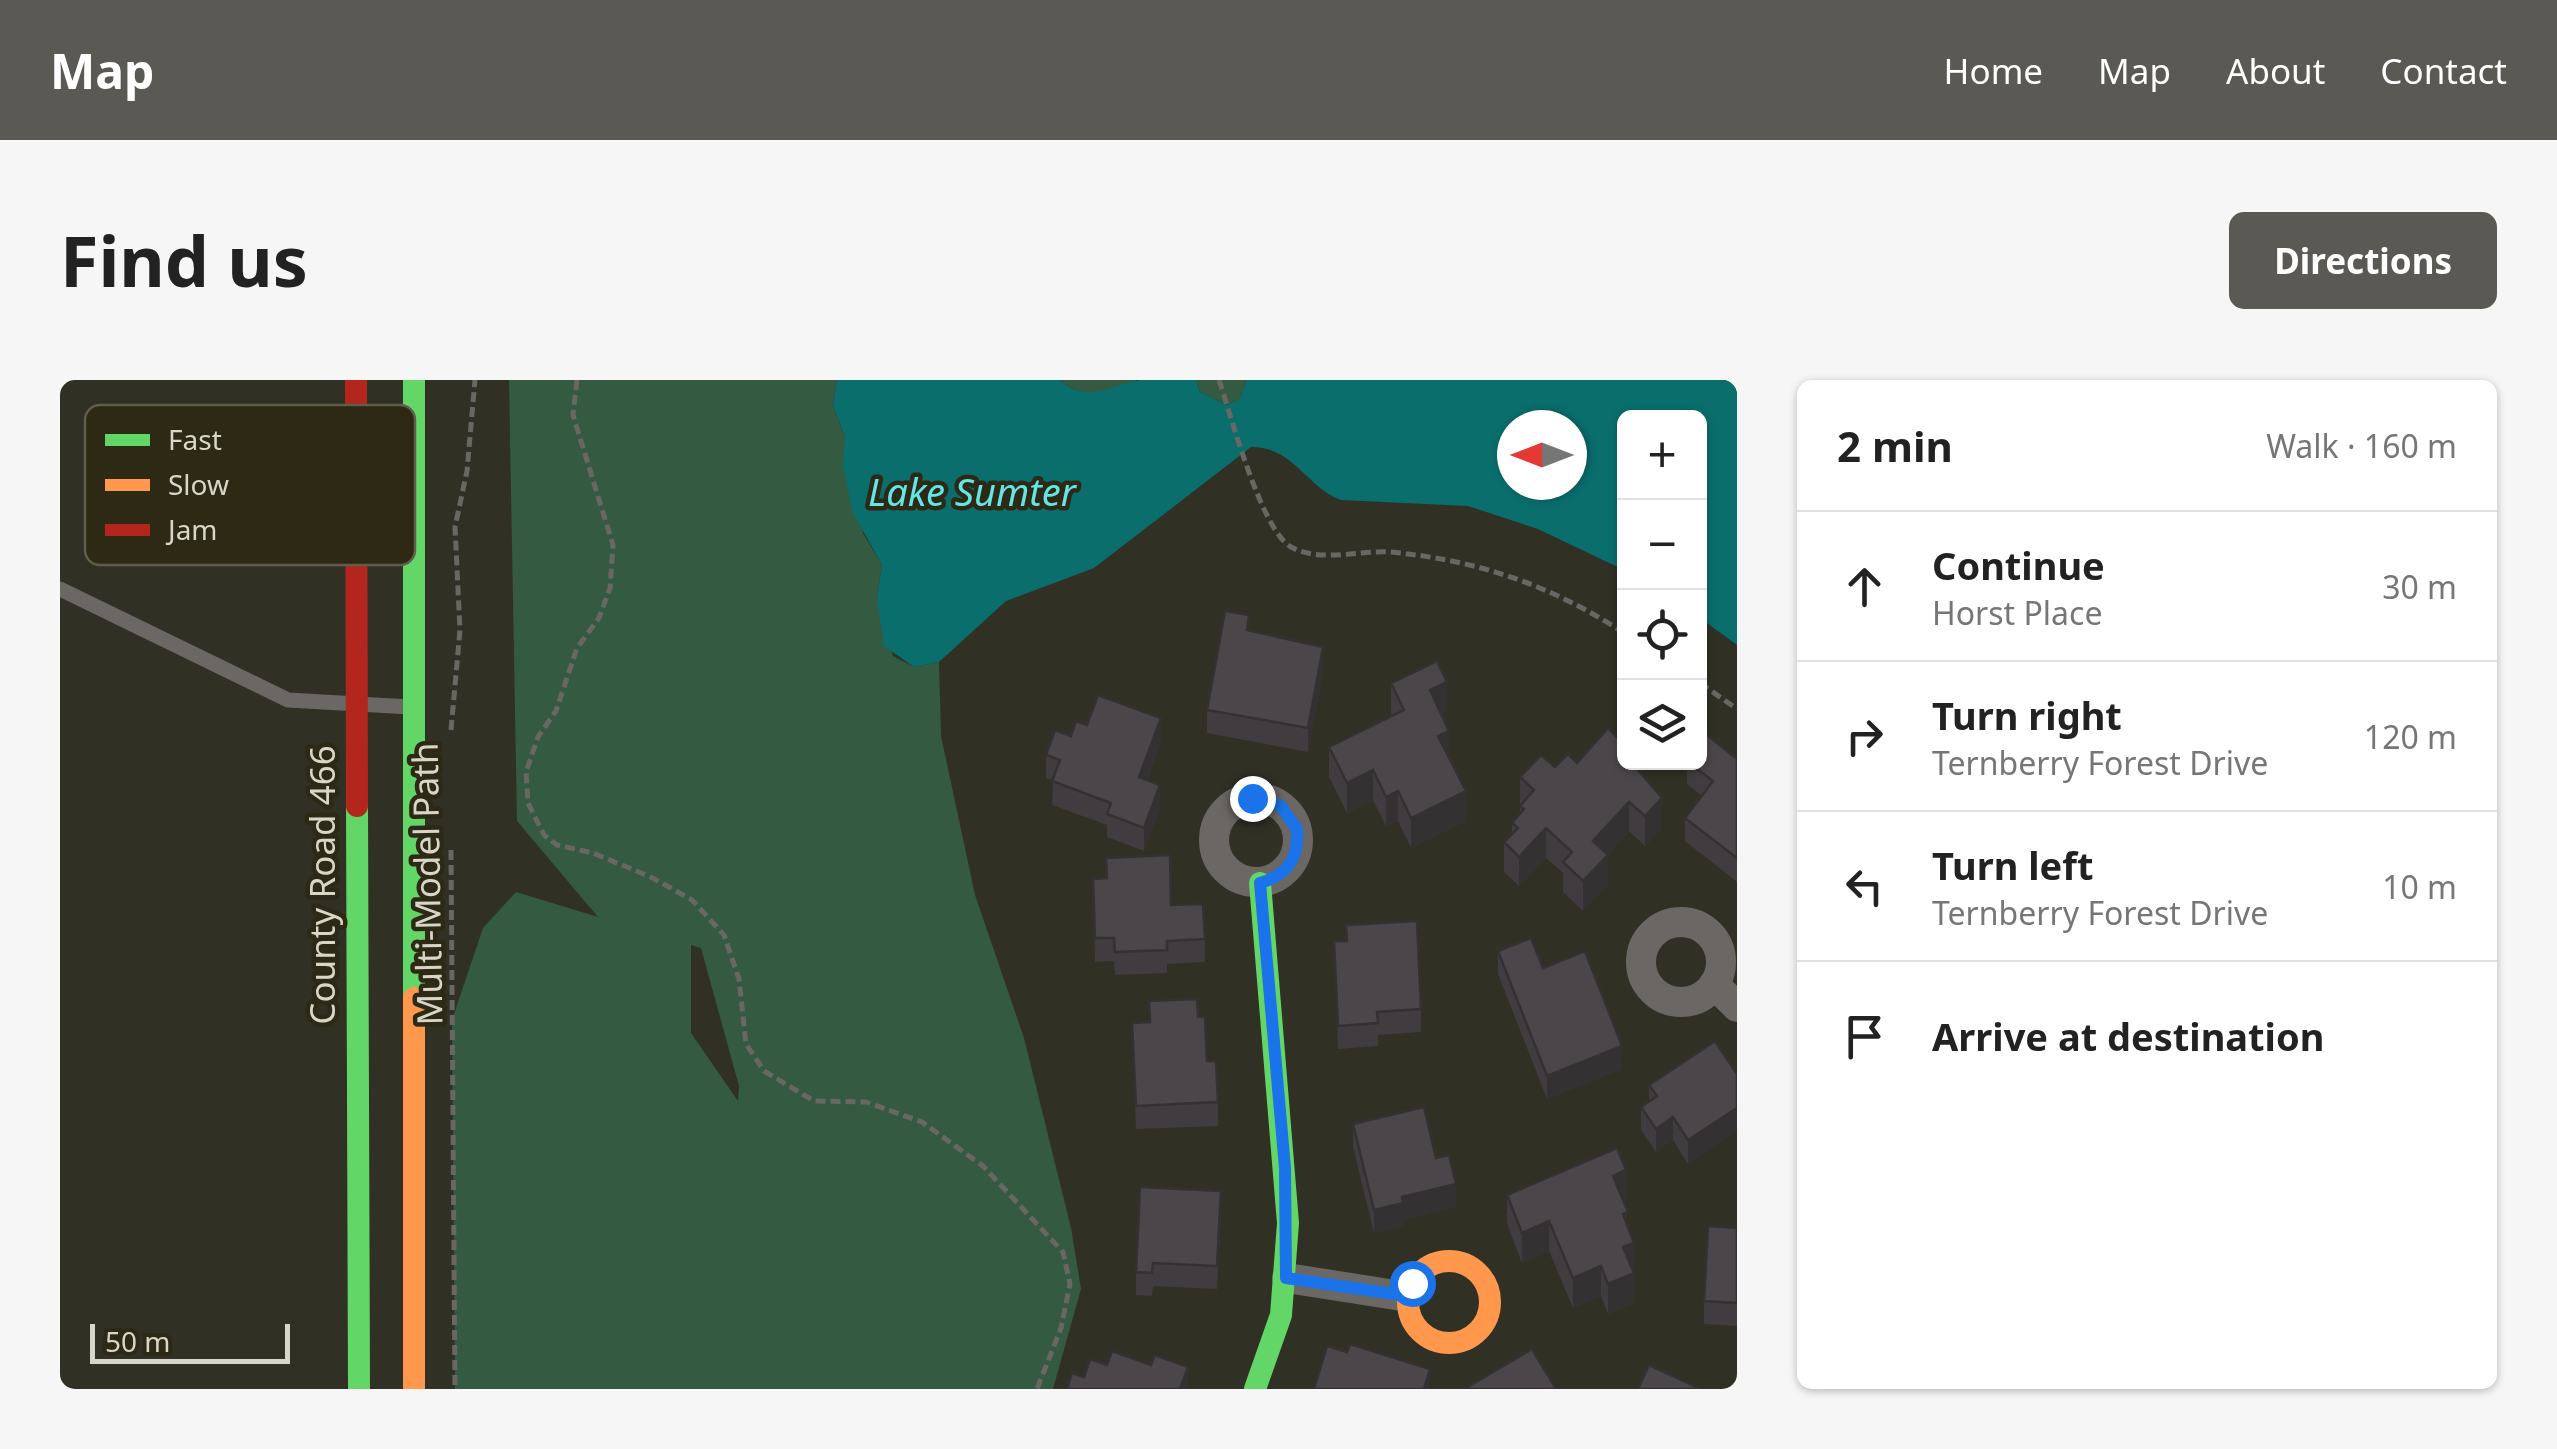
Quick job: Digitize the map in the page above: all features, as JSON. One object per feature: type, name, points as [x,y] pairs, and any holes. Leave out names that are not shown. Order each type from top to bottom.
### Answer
[{"type":"main road","name":"County Road 466","points":[[356,380],[356,405]]},
{"type":"main road","name":"County Road 466","points":[[357,565],[359,1389]]},
{"type":"main road","points":[[414,565],[414,1389]]},
{"type":"main road","points":[[1255,1389],[1281,1315],[1286,1278],[1286,1186],[1260,883]]},
{"type":"street","points":[[1714,984],[1737,1008]]},
{"type":"street","points":[[1286,1278],[1408,1296]]},
{"type":"lane","points":[[60,589],[288,700],[414,707]]},
{"type":"path","name":"Multi-Model Path","points":[[450,732],[460,630],[455,527],[467,471],[474,380]]},
{"type":"path","points":[[577,380],[573,415],[613,545],[610,588],[598,618],[577,648],[556,711],[538,737],[526,772],[528,803],[544,834],[558,846],[593,853],[651,877],[692,900],[714,923],[724,935],[739,980],[746,1044],[764,1072],[814,1101],[866,1102],[922,1122],[983,1166],[1064,1252],[1070,1284],[1061,1328],[1037,1389]]},
{"type":"path","points":[[1221,384],[1270,522],[1290,546],[1322,554],[1385,552],[1467,562],[1573,599],[1617,628]]},
{"type":"path","points":[[1707,688],[1737,709]]},
{"type":"path","name":"Multi-Model Path","points":[[451,839],[454,1389]]},
{"type":"green space","points":[[509,380],[837,380],[833,405],[845,437],[863,533],[882,565],[877,598],[893,656],[914,667],[939,662],[941,736],[975,895],[1024,1038],[1071,1228],[1081,1289],[1053,1389],[455,1389],[452,1020],[483,928],[516,892],[598,917],[517,821]],"holes":[[[691,945],[701,948],[739,1086],[738,1101],[691,1033]]]},
{"type":"green space","points":[[1060,380],[1137,380],[1098,394],[1078,391]]},
{"type":"green space","points":[[1196,380],[1247,380],[1239,399],[1227,405],[1200,392]]},
{"type":"water","name":"Lake Sumter","points":[[837,380],[1060,380],[1090,392],[1140,380],[1196,380],[1200,392],[1227,405],[1239,399],[1247,380],[1737,380],[1737,645],[1707,623],[1707,410],[1617,410],[1617,567],[1538,529],[1468,506],[1341,500],[1278,453],[1251,447],[1094,568],[1006,601],[939,662],[914,667],[884,646],[877,598],[882,565],[853,513],[843,466],[845,437],[833,405]]},
{"type":"building","points":[[1225,611],[1249,615],[1247,630],[1323,647],[1308,728],[1207,710]]},
{"type":"building","points":[[1437,661],[1447,682],[1430,690],[1449,731],[1438,736],[1466,791],[1411,818],[1398,791],[1386,797],[1373,770],[1347,783],[1329,747],[1404,710],[1391,683]]},
{"type":"building","points":[[1098,695],[1161,718],[1139,777],[1160,785],[1144,828],[1107,814],[1111,803],[1052,781],[1060,760],[1046,755],[1055,730],[1071,736],[1076,721],[1087,725]]},
{"type":"building","points":[[1608,728],[1617,737],[1617,770],[1638,770],[1662,798],[1645,816],[1629,802],[1593,841],[1608,855],[1583,881],[1563,862],[1572,852],[1546,828],[1519,857],[1504,842],[1518,828],[1512,823],[1534,790],[1520,777],[1541,755],[1555,767],[1568,754],[1577,763]]},
{"type":"building","points":[[1707,735],[1737,759],[1737,858],[1685,818],[1713,781],[1699,770],[1707,770]]},
{"type":"building","points":[[1170,855],[1171,905],[1203,904],[1205,939],[1167,941],[1167,950],[1115,952],[1114,938],[1095,938],[1093,879],[1107,878],[1106,858]]},
{"type":"building","points":[[1417,921],[1421,1009],[1377,1012],[1378,1023],[1338,1026],[1334,941],[1347,941],[1346,925]]},
{"type":"building","points":[[1531,938],[1543,968],[1585,951],[1622,1046],[1547,1076],[1498,951]]},
{"type":"building","points":[[1197,999],[1198,1017],[1205,1017],[1207,1061],[1216,1061],[1218,1102],[1136,1106],[1132,1023],[1150,1022],[1149,1001]]},
{"type":"building","points":[[1715,1041],[1737,1074],[1737,1108],[1688,1140],[1673,1117],[1656,1129],[1641,1107],[1657,1096],[1649,1085]]},
{"type":"building","points":[[1424,1107],[1436,1158],[1449,1155],[1456,1184],[1402,1197],[1403,1203],[1374,1210],[1353,1124]]},
{"type":"building","points":[[1617,1148],[1626,1170],[1613,1176],[1628,1212],[1623,1214],[1634,1243],[1623,1247],[1634,1273],[1608,1284],[1601,1266],[1573,1278],[1549,1221],[1522,1233],[1507,1195]]},
{"type":"building","points":[[1140,1187],[1221,1191],[1217,1266],[1153,1263],[1152,1273],[1136,1272]]},
{"type":"building","points":[[1708,1226],[1737,1228],[1737,1303],[1704,1301]]},
{"type":"building","points":[[1350,1344],[1430,1369],[1424,1389],[1314,1389],[1327,1346],[1347,1352]]},
{"type":"building","points":[[1532,1349],[1556,1389],[1464,1389]]},
{"type":"building","points":[[1112,1351],[1151,1365],[1155,1355],[1188,1367],[1180,1389],[1067,1389],[1072,1373],[1084,1377],[1090,1359],[1107,1365]]},
{"type":"building","points":[[1649,1365],[1701,1389],[1638,1389]]},
{"type":"traffic: fast","points":[[414,380],[414,405]]},
{"type":"traffic: fast","points":[[414,565],[414,998]]},
{"type":"traffic: fast","points":[[357,806],[359,1389]]},
{"type":"traffic: fast","points":[[1255,1389],[1281,1315],[1288,1223],[1260,883]]},
{"type":"traffic: slow","points":[[414,998],[414,1389]]},
{"type":"traffic: slow","points":[[1449,1261],[1465,1264],[1478,1273],[1487,1286],[1490,1302],[1487,1318],[1478,1331],[1465,1340],[1449,1343],[1433,1340],[1420,1331],[1411,1318],[1408,1302],[1411,1286],[1420,1273],[1433,1264],[1449,1261]]},
{"type":"traffic: jam","points":[[356,380],[356,405]]},
{"type":"traffic: jam","points":[[356,565],[357,806]]},
{"type":"route","points":[[1252,798],[1280,805],[1297,829],[1298,844],[1286,870],[1260,883],[1285,1168],[1286,1278],[1408,1296],[1412,1283]]}]
